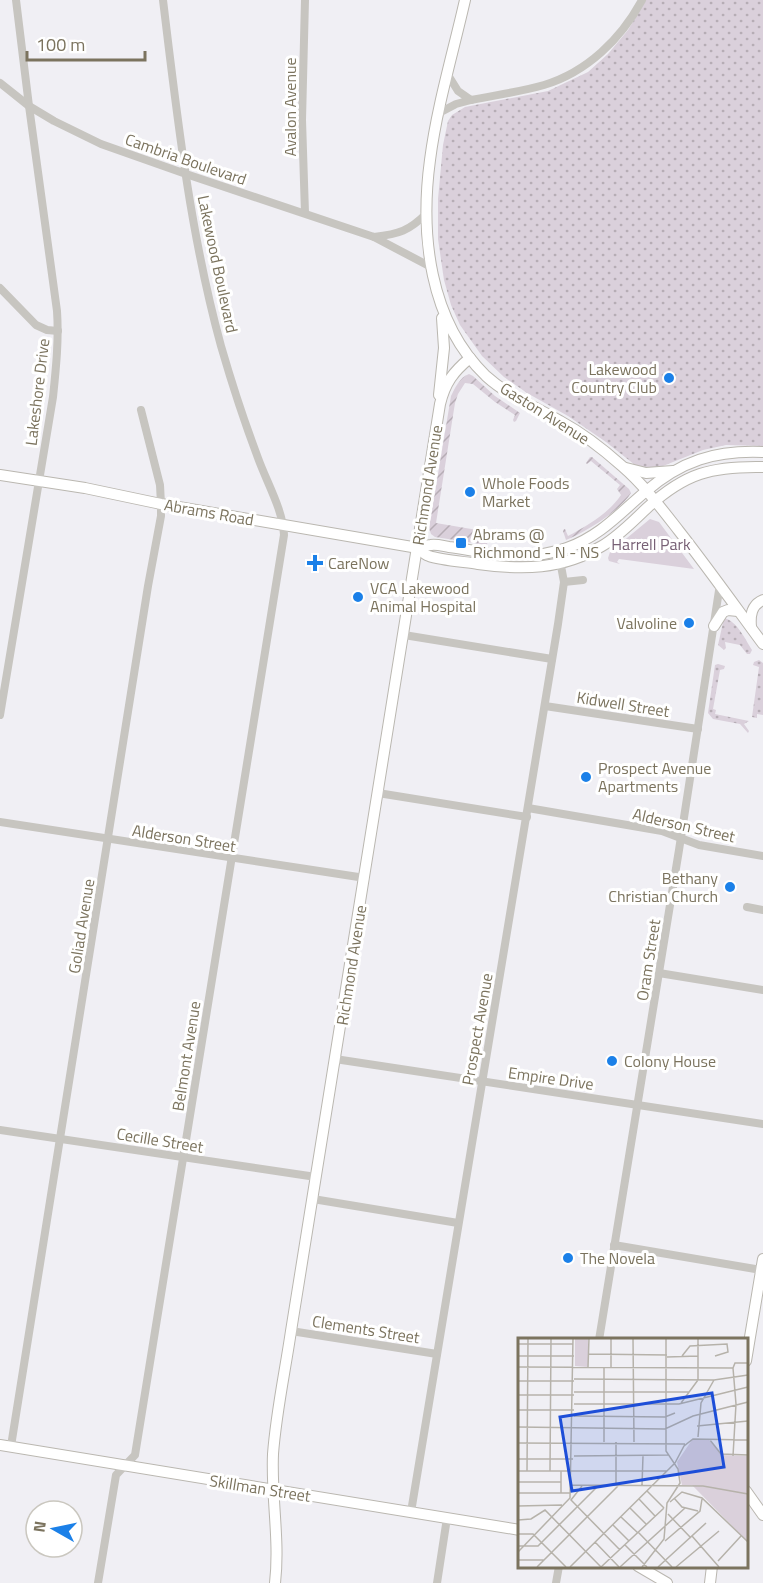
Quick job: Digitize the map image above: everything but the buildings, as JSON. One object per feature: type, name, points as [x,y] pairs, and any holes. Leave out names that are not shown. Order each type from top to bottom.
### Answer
[{"type":"street","name":"Lakeshore Drive","points":[[0,715],[54,387],[58,331],[16,0]]},
{"type":"street","name":"Lakewood Boulevard","points":[[163,0],[186,174],[209,298],[237,400],[283,525]]},
{"type":"street","name":"Avalon Avenue","points":[[305,0],[302,120],[305,213]]},
{"type":"street","name":"Gaston Avenue","points":[[465,0],[430,160],[427,213],[431,267],[440,302],[454,334],[470,358],[486,376],[508,393],[593,442],[624,467],[655,501],[720,584],[763,644]]},
{"type":"street","points":[[439,113],[456,104],[545,84],[581,67],[602,53],[634,14],[642,0]]},
{"type":"street","points":[[448,75],[458,91],[471,100]]},
{"type":"street","name":"Cambria Boulevard","points":[[0,83],[29,106],[75,133],[186,174],[374,237],[431,267]]},
{"type":"street","points":[[374,237],[404,231],[427,213]]},
{"type":"street","points":[[0,288],[36,325],[47,330],[58,331]]},
{"type":"street","points":[[440,302],[444,336],[439,388],[440,404]]},
{"type":"street","name":"Richmond Avenue","points":[[274,1583],[277,1555],[273,1454],[291,1331],[440,404],[448,380],[470,358]]},
{"type":"street","name":"Goliad Avenue","points":[[5,1446],[60,1139],[160,516],[159,485],[141,410]]},
{"type":"street","name":"Abrams Road","points":[[0,475],[418,548],[432,544],[496,554],[520,555],[558,550],[586,540],[602,530],[647,491],[676,471],[699,460],[730,452],[763,452]]},
{"type":"street","points":[[624,467],[646,473],[676,471]]},
{"type":"street","name":"Abrams Road","points":[[418,548],[429,556],[511,568],[561,563],[603,545],[676,484],[703,473],[729,467],[763,468]]},
{"type":"street","name":"Belmont Avenue","points":[[98,1583],[116,1475],[135,1455],[284,536],[283,525]]},
{"type":"street","name":"Prospect Avenue","points":[[411,1512],[564,582],[558,550]]},
{"type":"street","points":[[564,582],[583,580]]},
{"type":"street","name":"Oram Street","points":[[599,1338],[720,584]]},
{"type":"street","points":[[751,627],[752,611],[757,603],[763,600]]},
{"type":"street","points":[[714,626],[723,612],[738,611]]},
{"type":"street","points":[[404,635],[552,659]]},
{"type":"street","name":"Kidwell Street","points":[[545,705],[698,729]]},
{"type":"street","name":"Alderson Street","points":[[378,793],[663,831],[699,845],[763,856]]},
{"type":"street","name":"Alderson Street","points":[[0,822],[364,879]]},
{"type":"street","points":[[747,908],[763,910]]},
{"type":"street","points":[[659,973],[763,990]]},
{"type":"street","name":"Empire Drive","points":[[335,1059],[763,1124]]},
{"type":"street","name":"Cecille Street","points":[[0,1130],[316,1177]]},
{"type":"street","points":[[313,1199],[458,1223]]},
{"type":"street","points":[[614,1245],[762,1264],[759,1309],[748,1357]]},
{"type":"street","name":"Clements Street","points":[[291,1331],[437,1354]]},
{"type":"street","name":"Skillman Street","points":[[5,1446],[518,1530]]},
{"type":"street","points":[[748,1495],[763,1515]]},
{"type":"street","points":[[437,1583],[447,1518]]},
{"type":"street","points":[[556,1583],[559,1568]]},
{"type":"street","points":[[641,1568],[667,1583]]},
{"type":"street","points":[[710,1583],[712,1568]]},
{"type":"green space","points":[[646,0],[763,0],[763,446],[726,445],[703,450],[653,470],[635,465],[568,416],[527,393],[504,377],[482,356],[460,325],[451,305],[444,280],[438,239],[438,199],[443,145],[448,121],[452,115],[465,107],[548,91],[588,72],[608,54],[628,30]]},
{"type":"green space","points":[[469,374],[520,413],[514,422],[515,415],[473,384],[465,383],[455,403],[436,523],[489,532],[487,545],[435,537],[429,528],[451,396],[460,380]]},
{"type":"green space","points":[[590,457],[631,493],[619,507],[602,520],[566,540],[564,529],[568,536],[583,528],[604,513],[621,495],[617,489],[620,485],[591,461],[586,463]]},
{"type":"green space","name":"Harrell Park","points":[[650,519],[659,522],[694,569],[619,559],[617,562],[620,564],[609,561],[610,552]]},
{"type":"green space","points":[[724,618],[740,631],[752,650],[750,654],[747,654],[740,645],[725,642],[724,650],[718,645]]},
{"type":"green space","points":[[759,660],[763,663],[763,715],[757,714],[757,718],[752,717],[759,667],[753,665]]},
{"type":"green space","points":[[715,665],[725,666],[720,670],[713,709],[716,710],[715,714],[749,721],[744,724],[748,733],[740,724],[713,719],[708,713]]},
{"type":"place","name":"Lakewood Country Club","points":[[669,378]]},
{"type":"place","name":"Whole Foods Market","points":[[470,492]]},
{"type":"place","name":"Abrams @ Richmond - N - NS","points":[[461,543]]},
{"type":"place","name":"CareNow","points":[[315,563]]},
{"type":"place","name":"VCA Lakewood Animal Hospital","points":[[358,597]]},
{"type":"place","name":"Valvoline","points":[[689,623]]},
{"type":"place","name":"Prospect Avenue Apartments","points":[[586,777]]},
{"type":"place","name":"Bethany Christian Church","points":[[730,887]]},
{"type":"place","name":"Colony House","points":[[612,1061]]},
{"type":"place","name":"The Novela","points":[[568,1258]]}]
